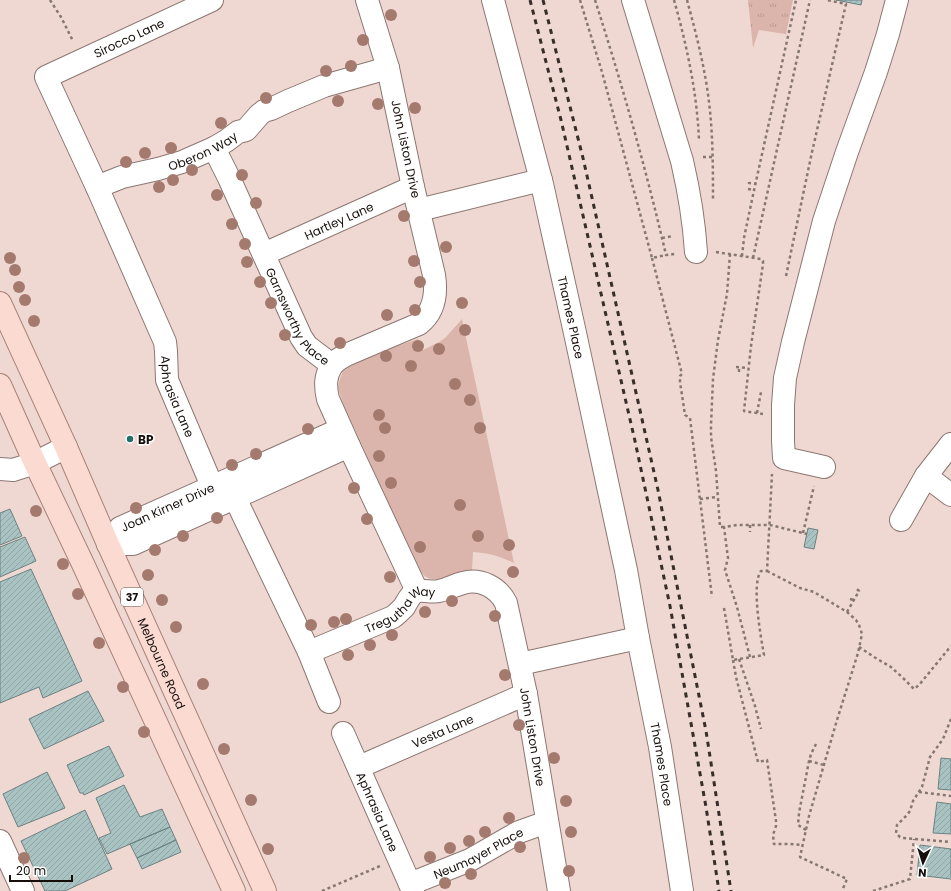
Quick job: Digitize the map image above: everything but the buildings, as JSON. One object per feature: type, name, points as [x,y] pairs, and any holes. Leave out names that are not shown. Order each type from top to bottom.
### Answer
[{"type":"main road","name":"Melbourne Road","points":[[0,303],[265,891]]},
{"type":"main road","name":"37","points":[[0,385],[234,891]]},
{"type":"main road","points":[[83,564],[108,544]]},
{"type":"street","name":"Sirocco Lane","points":[[46,77],[212,0]]},
{"type":"street","name":"John Liston Drive","points":[[332,365],[346,355],[419,324],[424,320],[432,307],[435,290],[434,275],[413,187],[388,68],[367,0]]},
{"type":"street","name":"Thames Place","points":[[493,0],[541,180],[625,562],[638,638],[660,746],[682,891]]},
{"type":"street","points":[[633,0],[687,180],[696,252]]},
{"type":"street","points":[[820,474],[784,458],[783,406],[785,378],[794,335],[824,221],[844,159],[876,72],[897,0]]},
{"type":"street","name":"Oberon Way","points":[[97,187],[122,177],[173,165],[214,148],[239,132],[248,129],[264,110],[268,110],[324,86],[388,68]]},
{"type":"street","name":"Aphrasia Lane","points":[[46,77],[97,187],[165,342],[168,380],[212,486]]},
{"type":"street","name":"Garnsworthy Place","points":[[214,148],[303,341],[332,365],[327,376],[326,392],[328,399],[417,591]]},
{"type":"street","points":[[419,210],[541,180]]},
{"type":"street","name":"Hartley Lane","points":[[264,254],[413,187]]},
{"type":"street","name":"Joan Kirner Drive","points":[[108,544],[120,528],[212,486],[345,438]]},
{"type":"street","name":"Joan Kirner Drive","points":[[108,544],[133,544],[235,498],[345,438]]},
{"type":"street","points":[[901,520],[926,476],[951,444]]},
{"type":"street","points":[[0,469],[13,470],[35,463],[66,447]]},
{"type":"street","points":[[926,476],[951,495]]},
{"type":"street","points":[[212,486],[235,498],[309,652],[329,702]]},
{"type":"street","name":"Tregutha Way","points":[[309,652],[393,617],[417,591],[436,592],[468,582],[481,582],[494,588]]},
{"type":"street","name":"John Liston Drive","points":[[494,588],[502,596],[506,603],[520,664],[559,891]]},
{"type":"street","points":[[520,664],[638,638]]},
{"type":"street","name":"Vesta Lane","points":[[359,767],[526,694]]},
{"type":"street","name":"Aphrasia Lane","points":[[343,733],[411,887]]},
{"type":"street","name":"Neumayer Place","points":[[411,887],[470,860],[519,832],[547,822]]},
{"type":"street","points":[[0,841],[23,891]]},
{"type":"path","points":[[50,0],[62,17],[80,60]]},
{"type":"path","points":[[580,0],[602,72],[682,374],[680,376],[680,382],[685,415],[690,418],[712,596]]},
{"type":"path","points":[[596,0],[655,208],[666,255]]},
{"type":"path","points":[[674,0],[692,76],[700,146]]},
{"type":"path","points":[[688,0],[709,101],[711,119],[713,203]]},
{"type":"path","points":[[742,256],[744,238],[754,190],[796,0]]},
{"type":"path","points":[[753,258],[810,0]]},
{"type":"path","points":[[785,278],[846,4],[827,0]]},
{"type":"path","points":[[749,182],[756,184]]},
{"type":"path","points":[[748,189],[754,190]]},
{"type":"path","points":[[662,238],[679,235]]},
{"type":"path","points":[[652,258],[666,255],[713,251],[762,260],[763,264],[748,368],[744,411],[767,415]]},
{"type":"path","points":[[730,254],[728,285],[718,340],[713,379],[710,431],[715,465],[720,527],[737,525],[770,526],[806,534]]},
{"type":"path","points":[[739,372],[738,368],[748,368]]},
{"type":"path","points":[[757,413],[762,386]]},
{"type":"path","points":[[767,571],[772,471]]},
{"type":"path","points":[[802,533],[820,474]]},
{"type":"path","points":[[700,499],[717,497]]},
{"type":"path","points":[[750,525],[750,532]]},
{"type":"path","points":[[724,527],[728,558],[728,563],[725,568],[750,657]]},
{"type":"path","points":[[733,660],[764,655],[758,613],[757,587],[759,573],[761,571],[767,571],[800,588],[814,592],[847,612],[856,620],[861,630],[862,634],[859,647],[824,765],[800,856],[847,879],[842,891]]},
{"type":"path","points":[[847,612],[859,591],[857,589]]},
{"type":"path","points":[[850,599],[854,600]]},
{"type":"path","points":[[724,608],[736,677],[758,762],[767,760],[776,821],[773,835],[774,844],[802,845]]},
{"type":"path","points":[[859,647],[874,658],[891,667],[914,689],[951,646]]},
{"type":"path","points":[[739,659],[761,729]]},
{"type":"path","points":[[951,719],[943,739],[930,757],[922,786],[913,801],[910,811],[896,825],[896,833],[900,837],[951,842]]},
{"type":"path","points":[[806,830],[798,825],[799,813],[809,761],[816,744]]},
{"type":"path","points":[[809,761],[824,765]]},
{"type":"path","points":[[918,792],[951,796]]},
{"type":"path","points":[[874,891],[910,879],[914,839]]},
{"type":"path","points":[[322,891],[399,858]]},
{"type":"green space","points":[[748,0],[793,0],[786,34],[759,30],[753,48]]},
{"type":"green space","points":[[462,319],[514,563],[494,555],[473,552],[472,570],[436,579],[424,575],[418,568],[343,403],[338,388],[343,371],[359,361],[382,351],[418,339],[423,350],[441,341]]},
{"type":"railway","points":[[530,0],[561,120],[635,441],[670,606],[706,807],[719,891]]},
{"type":"railway","points":[[543,0],[583,158],[658,490],[706,731],[731,891]]},
{"type":"place","name":"BP","points":[[130,439]]}]
